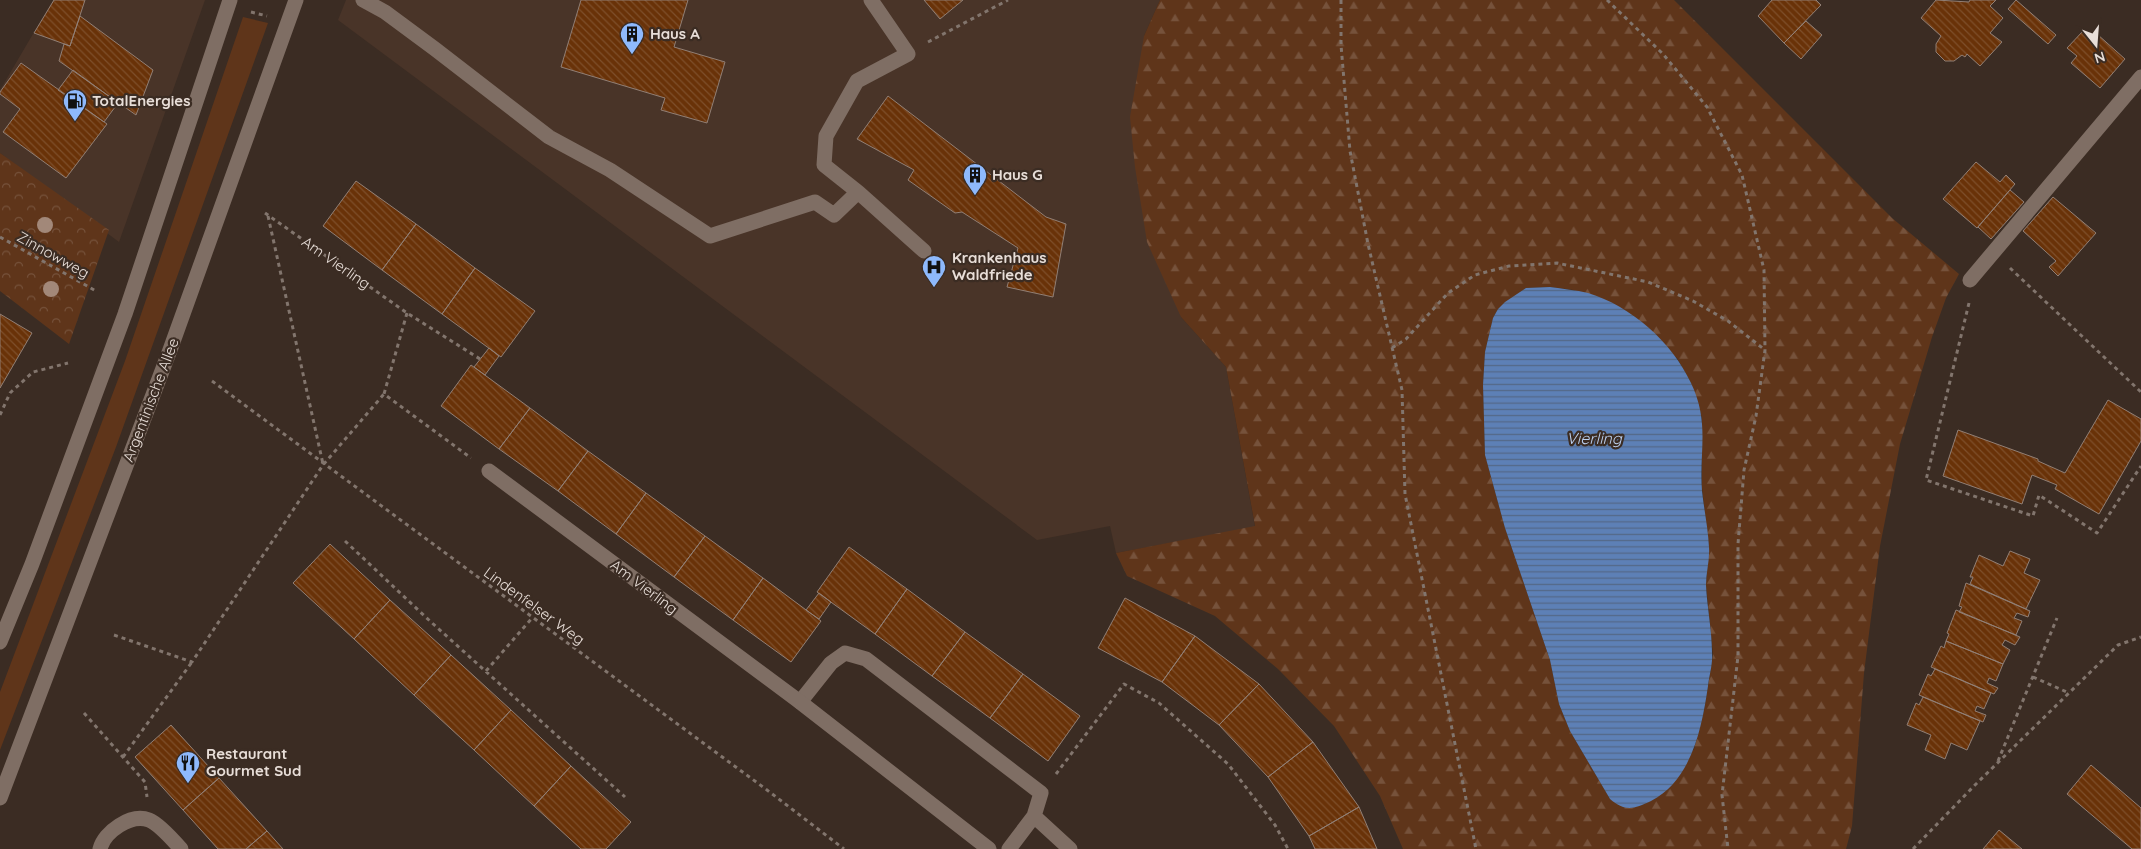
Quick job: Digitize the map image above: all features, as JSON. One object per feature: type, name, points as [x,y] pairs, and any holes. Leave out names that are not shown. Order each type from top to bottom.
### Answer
[{"type":"main road","points":[[0,642],[32,564],[125,314],[230,0]]},
{"type":"main road","name":"Argentinische Allee","points":[[0,798],[170,350],[296,0]]},
{"type":"main road","points":[[363,0],[385,12],[549,137],[610,170],[710,236],[815,202],[834,216],[858,192]]},
{"type":"main road","points":[[871,0],[908,54],[857,81],[826,136],[824,165],[858,192],[924,251]]},
{"type":"main road","points":[[1970,280],[2141,77]]},
{"type":"main road","name":"Am Vierling","points":[[489,471],[800,702],[989,849]]},
{"type":"main road","points":[[800,702],[831,663],[845,653],[866,659],[1041,793],[1034,816],[1009,849]]},
{"type":"main road","points":[[1034,816],[1070,849]]},
{"type":"main road","points":[[100,849],[102,841],[118,827],[132,820],[149,820],[170,837],[181,849]]},
{"type":"path","points":[[908,54],[950,29],[1008,0]]},
{"type":"path","points":[[1341,0],[1341,45],[1350,151],[1368,244],[1402,390],[1406,494],[1476,849]]},
{"type":"path","points":[[1607,0],[1663,54],[1707,107],[1742,175],[1764,270],[1765,350],[1756,416],[1744,470],[1738,544],[1738,656],[1722,794],[1728,849]]},
{"type":"path","points":[[243,11],[270,17]]},
{"type":"path","name":"Am Vierling","points":[[323,465],[267,215],[407,313],[480,359]]},
{"type":"path","name":"Zinnowweg","points":[[0,237],[96,291]]},
{"type":"path","points":[[1993,252],[2141,392]]},
{"type":"path","points":[[1392,348],[1406,339],[1448,293],[1475,275],[1509,266],[1556,263],[1648,282],[1693,301],[1728,321],[1765,350]]},
{"type":"path","points":[[1970,280],[1969,301],[1926,480],[2033,516],[2039,495],[2097,533],[2141,466]]},
{"type":"path","points":[[123,757],[192,662],[323,465],[384,394],[407,313]]},
{"type":"path","points":[[0,416],[10,393],[33,372],[68,363]]},
{"type":"path","name":"Lindenfelser Weg","points":[[212,381],[323,465],[767,790],[844,849]]},
{"type":"path","points":[[384,394],[489,471]]},
{"type":"path","points":[[346,540],[486,671],[626,797]]},
{"type":"path","points":[[486,671],[532,618]]},
{"type":"path","points":[[1997,764],[2057,618]]},
{"type":"path","points":[[114,635],[192,662]]},
{"type":"path","points":[[1913,849],[2118,645],[2141,637]]},
{"type":"path","points":[[2032,677],[2069,693]]},
{"type":"path","points":[[1041,793],[1124,684],[1158,703],[1228,764],[1275,825],[1288,849]]},
{"type":"path","points":[[84,713],[145,782],[149,820]]},
{"type":"shaded area","points":[[53,0],[205,0],[119,242],[0,153],[0,90]]},
{"type":"shaded area","name":"Krankenhaus Waldfriede","points":[[346,0],[1160,0],[1144,36],[1181,317],[1226,367],[1255,527],[1116,553],[1110,526],[1037,540],[338,20]]},
{"type":"green space","points":[[1160,0],[1674,0],[1892,218],[1959,274],[1946,298],[1932,337],[1900,444],[1880,546],[1864,673],[1852,826],[1846,849],[1403,849],[1380,796],[1334,726],[1278,669],[1215,616],[1127,576],[1116,553],[1255,526],[1226,367],[1181,317],[1147,242],[1135,167],[1130,117],[1144,36]],"holes":[[[1550,287],[1574,290],[1677,358],[1691,383],[1702,418],[1702,488],[1709,547],[1706,584],[1713,655],[1704,711],[1694,749],[1656,798],[1642,805],[1629,808],[1610,799],[1570,731],[1559,704],[1550,660],[1505,528],[1485,455],[1483,385],[1485,352],[1493,318],[1498,309],[1526,288]]]},
{"type":"green space","points":[[243,17],[268,23],[116,447],[0,750],[0,692],[125,361]]},
{"type":"green space","points":[[0,153],[109,230],[69,344],[0,291]]},
{"type":"water","name":"Vierling","points":[[1550,287],[1588,293],[1604,299],[1634,316],[1648,328],[1673,353],[1683,368],[1697,397],[1702,424],[1701,476],[1708,533],[1709,552],[1706,585],[1712,657],[1706,702],[1693,751],[1676,780],[1665,792],[1651,801],[1630,808],[1620,806],[1610,799],[1570,731],[1559,704],[1550,660],[1505,528],[1485,455],[1483,385],[1485,352],[1493,318],[1505,302],[1526,288]]},
{"type":"building","points":[[54,0],[85,0],[70,46],[34,33]]},
{"type":"building","name":"Haus A","points":[[581,0],[688,0],[674,47],[725,62],[707,123],[661,110],[665,98],[561,67]]},
{"type":"building","points":[[924,0],[963,0],[940,19]]},
{"type":"building","points":[[1772,0],[1816,0],[1821,5],[1784,43],[1758,16]]},
{"type":"building","points":[[1936,0],[1969,2],[1970,0],[1996,0],[1990,6],[2003,18],[1990,33],[2002,42],[1980,66],[1967,54],[1965,57],[1962,55],[1954,61],[1945,61],[1936,52],[1936,44],[1941,36],[1921,18]]},
{"type":"building","points":[[2016,0],[2056,35],[2048,44],[2008,9]]},
{"type":"building","points":[[80,16],[153,70],[136,115],[59,61],[64,44],[70,46]]},
{"type":"building","points":[[1806,21],[1822,35],[1801,59],[1784,43]]},
{"type":"building","points":[[2083,31],[2092,39],[2097,34],[2125,59],[2100,88],[2071,63],[2077,56],[2067,48]]},
{"type":"building","points":[[21,63],[107,124],[66,178],[3,132],[20,109],[0,94],[0,92]]},
{"type":"building","points":[[73,70],[118,103],[104,122],[58,90]]},
{"type":"building","name":"Haus G","points":[[888,96],[1046,217],[1066,224],[1053,297],[1007,287],[1018,248],[962,212],[955,213],[908,180],[914,170],[857,139]]},
{"type":"building","points":[[1976,162],[2000,182],[2006,175],[2015,184],[1977,228],[1943,199]]},
{"type":"building","points":[[356,181],[416,224],[382,270],[323,226]]},
{"type":"building","points":[[2010,190],[2024,202],[1991,239],[1978,227]]},
{"type":"building","points":[[2053,197],[2096,233],[2058,276],[2049,267],[2056,261],[2023,231]]},
{"type":"building","points":[[416,224],[475,268],[442,314],[382,270]]},
{"type":"building","points":[[475,268],[535,311],[501,357],[442,314]]},
{"type":"building","points":[[0,314],[32,333],[0,388]]},
{"type":"building","points":[[489,348],[499,356],[485,375],[474,367]]},
{"type":"building","points":[[471,365],[530,408],[499,449],[441,406]]},
{"type":"building","points":[[2108,400],[2141,419],[2141,441],[2099,514],[2055,489],[2057,485],[2032,475],[2022,504],[1943,476],[1958,430],[2038,459],[2038,461],[2065,473]]},
{"type":"building","points":[[530,408],[588,451],[558,491],[499,449]]},
{"type":"building","points":[[588,451],[646,493],[616,534],[558,491]]},
{"type":"building","points":[[646,493],[705,536],[674,577],[616,534]]},
{"type":"building","points":[[705,536],[763,578],[733,620],[674,577]]},
{"type":"building","points":[[330,544],[390,600],[354,639],[293,583]]},
{"type":"building","points":[[849,547],[907,589],[875,634],[817,592]]},
{"type":"building","points":[[2010,551],[2030,559],[2024,573],[2040,580],[2026,609],[1970,584],[1973,577],[1970,577],[1979,555],[2003,566]]},
{"type":"building","points":[[763,578],[821,621],[791,662],[733,620]]},
{"type":"building","points":[[1966,583],[2030,611],[2028,617],[2017,613],[2014,618],[2022,621],[2016,635],[1959,612],[1962,607],[1959,606]]},
{"type":"building","points":[[907,589],[965,632],[932,676],[875,634]]},
{"type":"building","points":[[819,593],[831,602],[819,619],[806,610]]},
{"type":"building","points":[[1125,598],[1195,636],[1162,682],[1098,648]]},
{"type":"building","points":[[390,600],[451,655],[414,695],[354,639]]},
{"type":"building","points":[[1956,610],[2020,637],[2015,645],[2005,640],[2002,645],[2010,650],[2003,664],[1946,641],[1949,634],[1947,633]]},
{"type":"building","points":[[965,632],[1023,674],[990,718],[932,676]]},
{"type":"building","points":[[1195,636],[1259,684],[1219,725],[1162,682]]},
{"type":"building","points":[[1946,641],[2003,664],[1996,681],[1989,678],[1987,683],[1998,688],[1994,694],[1931,667],[1941,646],[1944,648]]},
{"type":"building","points":[[451,655],[511,710],[474,750],[414,695]]},
{"type":"building","points":[[1935,669],[1991,693],[1984,709],[1977,706],[1975,711],[1986,715],[1983,722],[1919,695],[1928,674],[1931,676]]},
{"type":"building","points":[[1023,674],[1080,716],[1048,761],[990,718]]},
{"type":"building","points":[[1259,684],[1313,742],[1268,777],[1219,725]]},
{"type":"building","points":[[1923,697],[1980,721],[1967,750],[1951,743],[1945,759],[1925,750],[1931,735],[1907,725],[1916,703],[1919,705]]},
{"type":"building","points":[[511,710],[571,766],[534,806],[474,750]]},
{"type":"building","points":[[171,725],[219,778],[183,810],[135,757]]},
{"type":"building","points":[[1313,742],[1359,807],[1309,836],[1268,777]]},
{"type":"building","points":[[2091,765],[2141,808],[2141,849],[2132,849],[2067,794]]},
{"type":"building","points":[[571,766],[631,822],[606,849],[581,849],[534,806]]},
{"type":"building","points":[[219,778],[267,831],[246,849],[218,849],[183,810]]},
{"type":"building","points":[[1359,807],[1377,849],[1315,849],[1309,836]]},
{"type":"building","points":[[1999,830],[2022,849],[1983,849]]},
{"type":"building","points":[[267,831],[283,849],[246,849]]},
{"type":"place","name":"Haus A","points":[[632,55]]},
{"type":"place","name":"TotalEnergies","points":[[75,122]]},
{"type":"place","name":"Haus G","points":[[975,196]]},
{"type":"place","name":"Krankenhaus Waldfriede","points":[[934,288]]},
{"type":"place","name":"Restaurant Gourmet Sud","points":[[188,784]]}]
